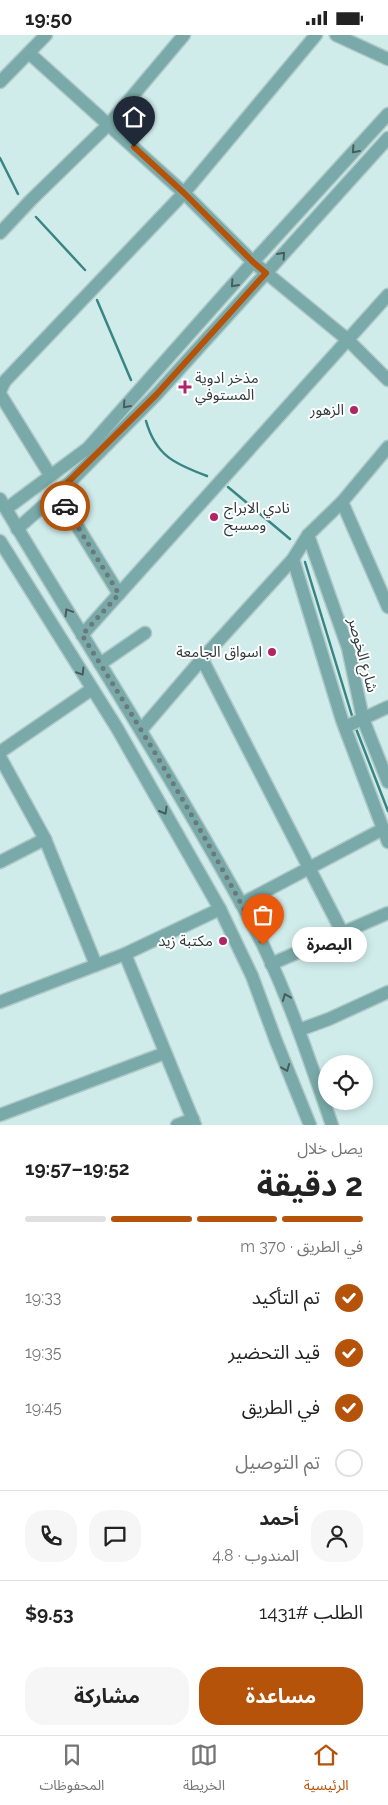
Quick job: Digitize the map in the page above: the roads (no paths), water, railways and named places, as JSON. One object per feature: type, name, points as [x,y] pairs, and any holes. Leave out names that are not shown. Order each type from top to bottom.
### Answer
[{"type":"street","points":[[0,82],[46,35]]},
{"type":"street","points":[[0,233],[108,125],[184,35]]},
{"type":"street","points":[[50,475],[0,393],[5,381],[184,193],[316,35]]},
{"type":"street","points":[[336,35],[388,59]]},
{"type":"street","points":[[29,53],[184,193],[253,262],[348,340],[388,381]]},
{"type":"street","points":[[332,1125],[299,1030],[271,964],[241,904],[141,730],[3,504],[50,475],[88,448],[253,262],[388,114]]},
{"type":"street","points":[[17,529],[57,493],[156,395],[388,138]]},
{"type":"street","points":[[82,635],[388,295]]},
{"type":"street","points":[[141,730],[202,659],[293,559],[308,535],[342,502],[388,447]]},
{"type":"street","points":[[57,493],[119,594]]},
{"type":"street","points":[[342,502],[388,607]]},
{"type":"street","name":"شارع الخوصر","points":[[308,535],[348,648],[363,719],[388,782]]},
{"type":"street","points":[[0,541],[117,728],[220,909],[252,976],[310,1125]]},
{"type":"street","points":[[293,559],[345,727],[388,841]]},
{"type":"street","points":[[100,664],[145,633]]},
{"type":"street","points":[[202,659],[342,932]]},
{"type":"street","points":[[0,752],[92,689]]},
{"type":"street","points":[[345,727],[388,707]]},
{"type":"street","points":[[0,757],[46,839],[96,965]]},
{"type":"street","points":[[241,904],[383,829]]},
{"type":"street","points":[[0,862],[46,839]]},
{"type":"street","points":[[0,1002],[125,954],[220,909]]},
{"type":"street","points":[[271,964],[388,913]]},
{"type":"street","points":[[125,954],[194,1122],[177,1125]]},
{"type":"street","points":[[299,1030],[329,1019],[388,992]]},
{"type":"street","points":[[5,1125],[0,1115],[165,1053]]},
{"type":"waterway","points":[[0,158],[18,194]]},
{"type":"waterway","points":[[36,217],[85,270]]},
{"type":"waterway","points":[[97,300],[131,380]]},
{"type":"waterway","points":[[146,421],[150,433],[161,451],[176,463],[207,476]]},
{"type":"waterway","points":[[228,487],[290,539]]},
{"type":"waterway","points":[[305,562],[353,719]]},
{"type":"waterway","points":[[355,726],[388,811]]},
{"type":"place","name":"مذخر ادویة المستوفي","points":[[185,387]]},
{"type":"place","name":"الزهور","points":[[354,410]]},
{"type":"place","name":"نادي الابراج ومسبح","points":[[214,517]]},
{"type":"place","name":"اسواق الجامعة","points":[[272,652]]},
{"type":"place","name":"مكتبة زيد","points":[[223,941]]},
{"type":"place","name":"البصرة","points":[[263,945]]}]
